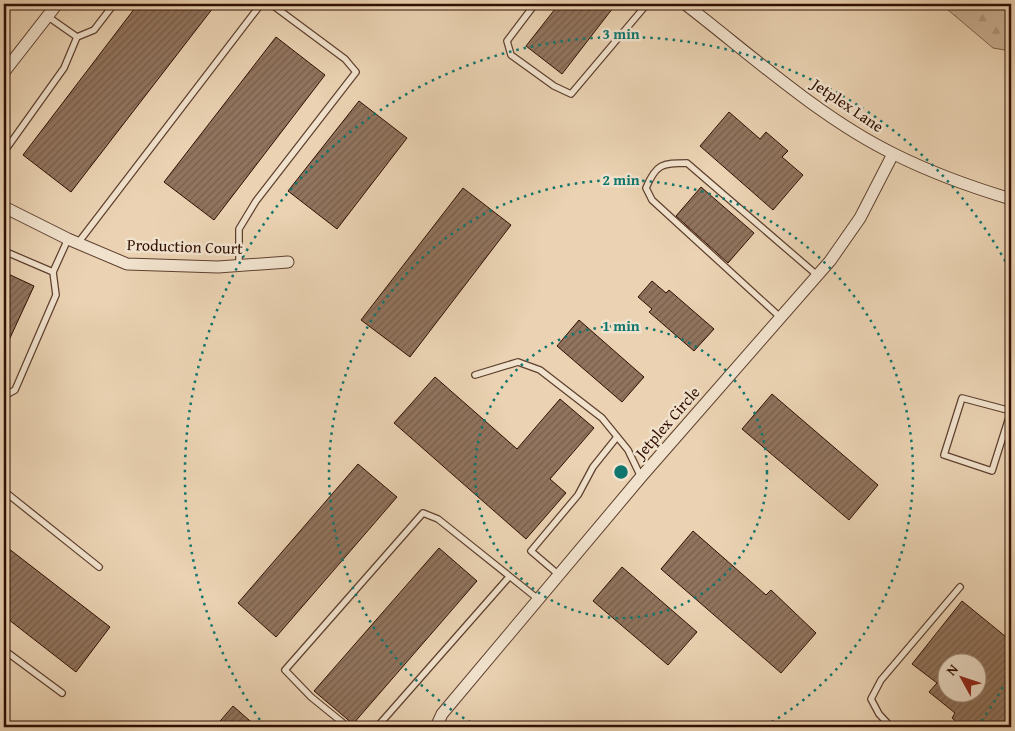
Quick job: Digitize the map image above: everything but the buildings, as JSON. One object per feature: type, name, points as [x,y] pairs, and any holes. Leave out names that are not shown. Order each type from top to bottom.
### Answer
[{"type":"street","points":[[4,72],[57,4]]},
{"type":"street","name":"Jetplex Lane","points":[[684,4],[846,126],[893,154],[957,183],[1011,199]]},
{"type":"street","name":"Jetplex Circle","points":[[436,727],[442,714],[641,476],[817,275],[860,218],[893,154]]},
{"type":"street","name":"Production Court","points":[[4,207],[73,241],[127,264],[218,267],[288,262]]},
{"type":"lane","points":[[4,152],[64,68],[77,37],[94,30],[114,4]]},
{"type":"lane","points":[[4,396],[15,390],[56,294],[53,272],[73,241],[262,4]]},
{"type":"lane","points":[[239,266],[239,229],[256,201],[356,72],[345,58],[271,4]]},
{"type":"lane","points":[[535,4],[507,41],[512,54],[554,86],[571,94],[647,4]]},
{"type":"lane","points":[[47,16],[77,37]]},
{"type":"lane","points":[[780,318],[652,200],[646,188],[653,172],[665,163],[687,163],[817,275]]},
{"type":"lane","points":[[4,251],[53,272]]},
{"type":"lane","points":[[475,375],[518,362],[540,370],[602,418],[628,450],[641,476]]},
{"type":"lane","points":[[962,398],[1011,411],[992,471],[944,456],[962,398]]},
{"type":"lane","points":[[559,575],[531,551],[578,495],[593,467],[617,436]]},
{"type":"lane","points":[[4,491],[99,567]]},
{"type":"lane","points":[[348,727],[311,697],[285,670],[423,513],[438,518],[538,600]]},
{"type":"lane","points":[[377,727],[509,577]]},
{"type":"lane","points":[[891,727],[879,714],[872,699],[874,693],[881,680],[960,587]]},
{"type":"lane","points":[[4,650],[62,693]]},
{"type":"green space","points":[[941,4],[1011,4],[1011,51],[993,48]]}]
